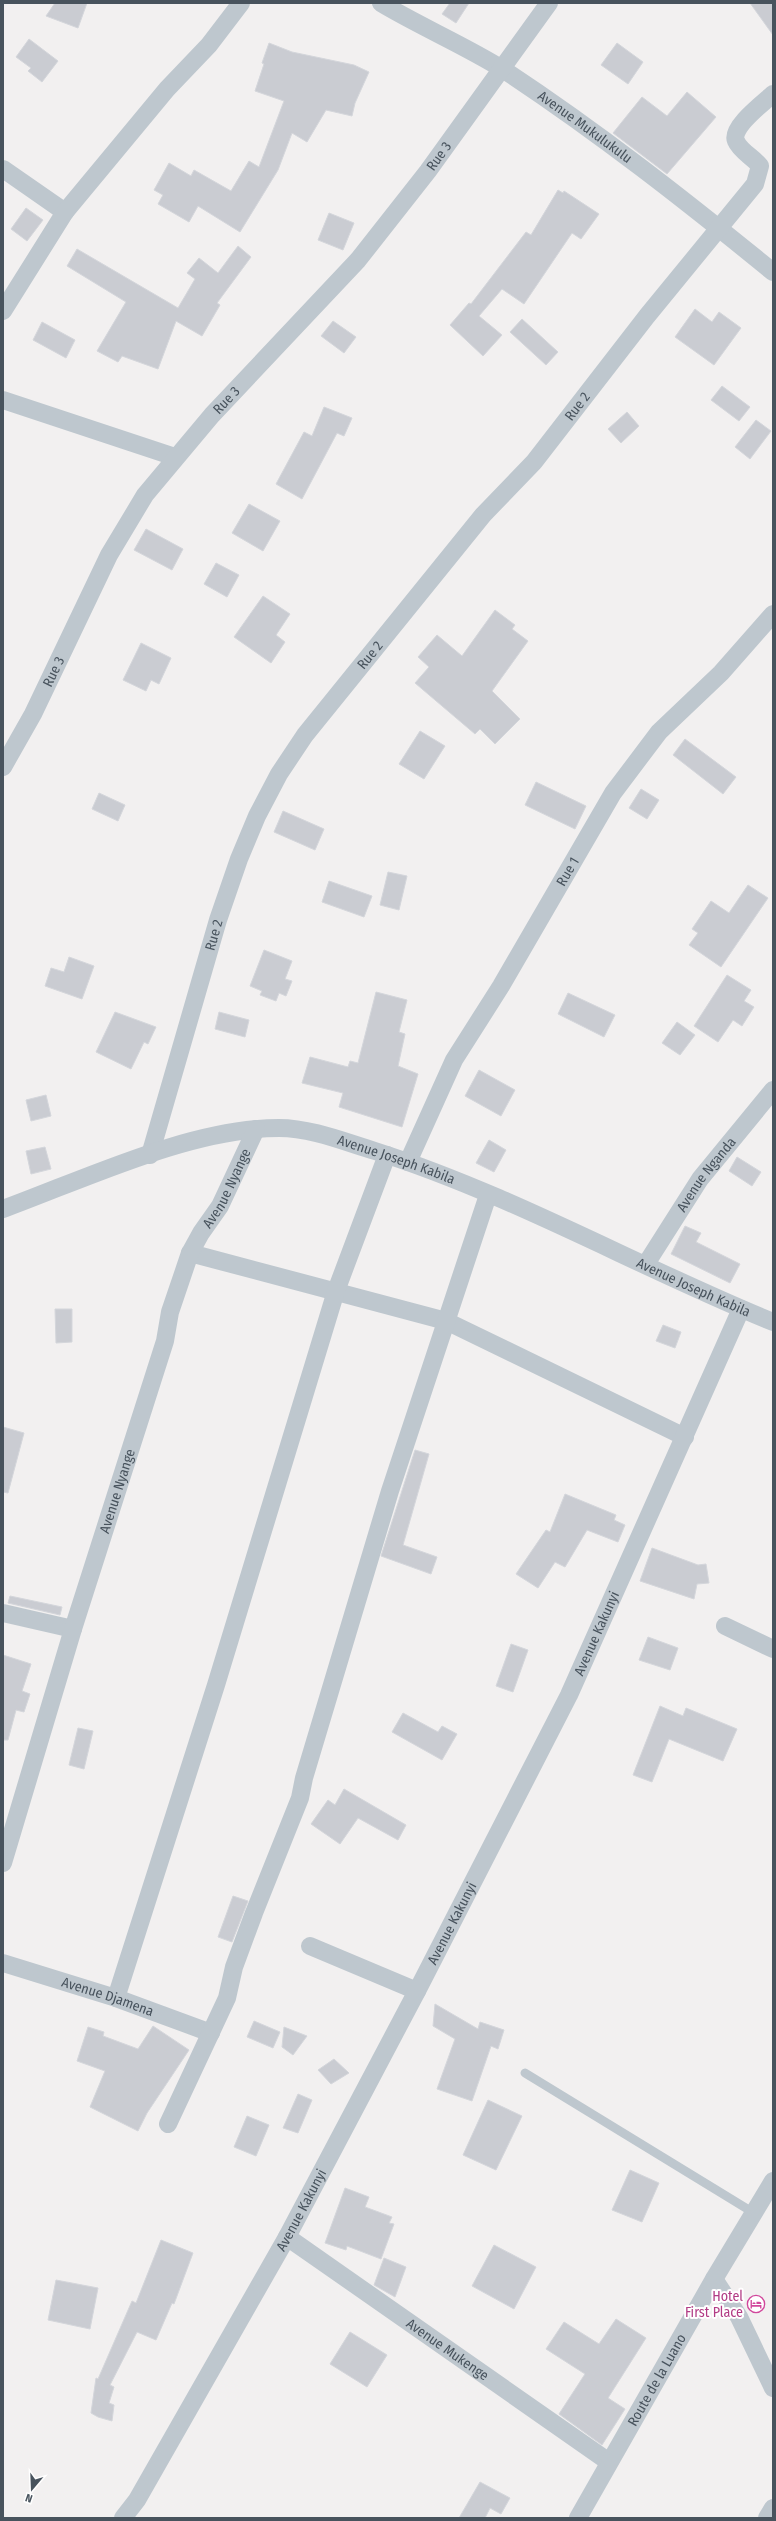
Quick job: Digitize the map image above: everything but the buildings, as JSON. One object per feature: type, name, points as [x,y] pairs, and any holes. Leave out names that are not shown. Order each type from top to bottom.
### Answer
[{"type":"street","points":[[3,311],[65,212],[166,88],[209,45],[240,3]]},
{"type":"street","name":"Avenue Mukulukulu","points":[[381,3],[502,70],[654,176],[773,272]]},
{"type":"street","name":"Rue 3","points":[[3,767],[34,714],[74,625],[125,527],[175,457],[358,260],[428,171],[549,3]]},
{"type":"street","name":"Rue 2","points":[[150,1154],[218,920],[257,816],[279,774],[310,729],[483,515],[534,462],[718,228],[755,184],[760,172],[756,161],[736,142],[735,133],[737,128],[773,94]]},
{"type":"street","points":[[3,169],[65,212]]},
{"type":"street","points":[[3,400],[175,457]]},
{"type":"street","name":"Rue 1","points":[[408,1162],[454,1060],[501,986],[613,793],[659,732],[726,667],[773,614]]},
{"type":"street","name":"Avenue Nganda","points":[[646,1264],[700,1179],[773,1090]]},
{"type":"street","name":"Avenue Joseph Kabila","points":[[3,1209],[150,1154],[207,1137],[256,1129],[280,1128],[303,1130],[408,1162],[646,1264],[741,1309],[773,1322]]},
{"type":"street","name":"Avenue Nyange","points":[[3,1863],[73,1629],[162,1348],[170,1312],[190,1253],[201,1233],[220,1206],[256,1129]]},
{"type":"street","points":[[116,1998],[218,1677],[336,1291],[387,1155]]},
{"type":"street","points":[[168,2124],[227,1998],[234,1968],[300,1798],[306,1770],[388,1498],[488,1195]]},
{"type":"street","points":[[190,1253],[446,1321],[685,1436]]},
{"type":"street","name":"Avenue Kakunyi","points":[[123,2518],[137,2500],[287,2237],[417,1991],[569,1695],[741,1309]]},
{"type":"street","points":[[3,1613],[73,1629]]},
{"type":"street","points":[[725,1626],[773,1649]]},
{"type":"street","points":[[310,1946],[417,1991]]},
{"type":"street","name":"Avenue Djamena","points":[[3,1963],[116,1998],[211,2033]]},
{"type":"street","name":"Route de la Luano","points":[[578,2518],[714,2279],[773,2181]]},
{"type":"street","name":"Avenue Mukenge","points":[[287,2237],[609,2462]]},
{"type":"street","points":[[714,2279],[739,2317],[773,2388]]},
{"type":"street","points":[[767,2518],[773,2508]]},
{"type":"lane","points":[[525,2073],[754,2213]]},
{"type":"place","name":"Hotel First Place","points":[[756,2304]]}]
